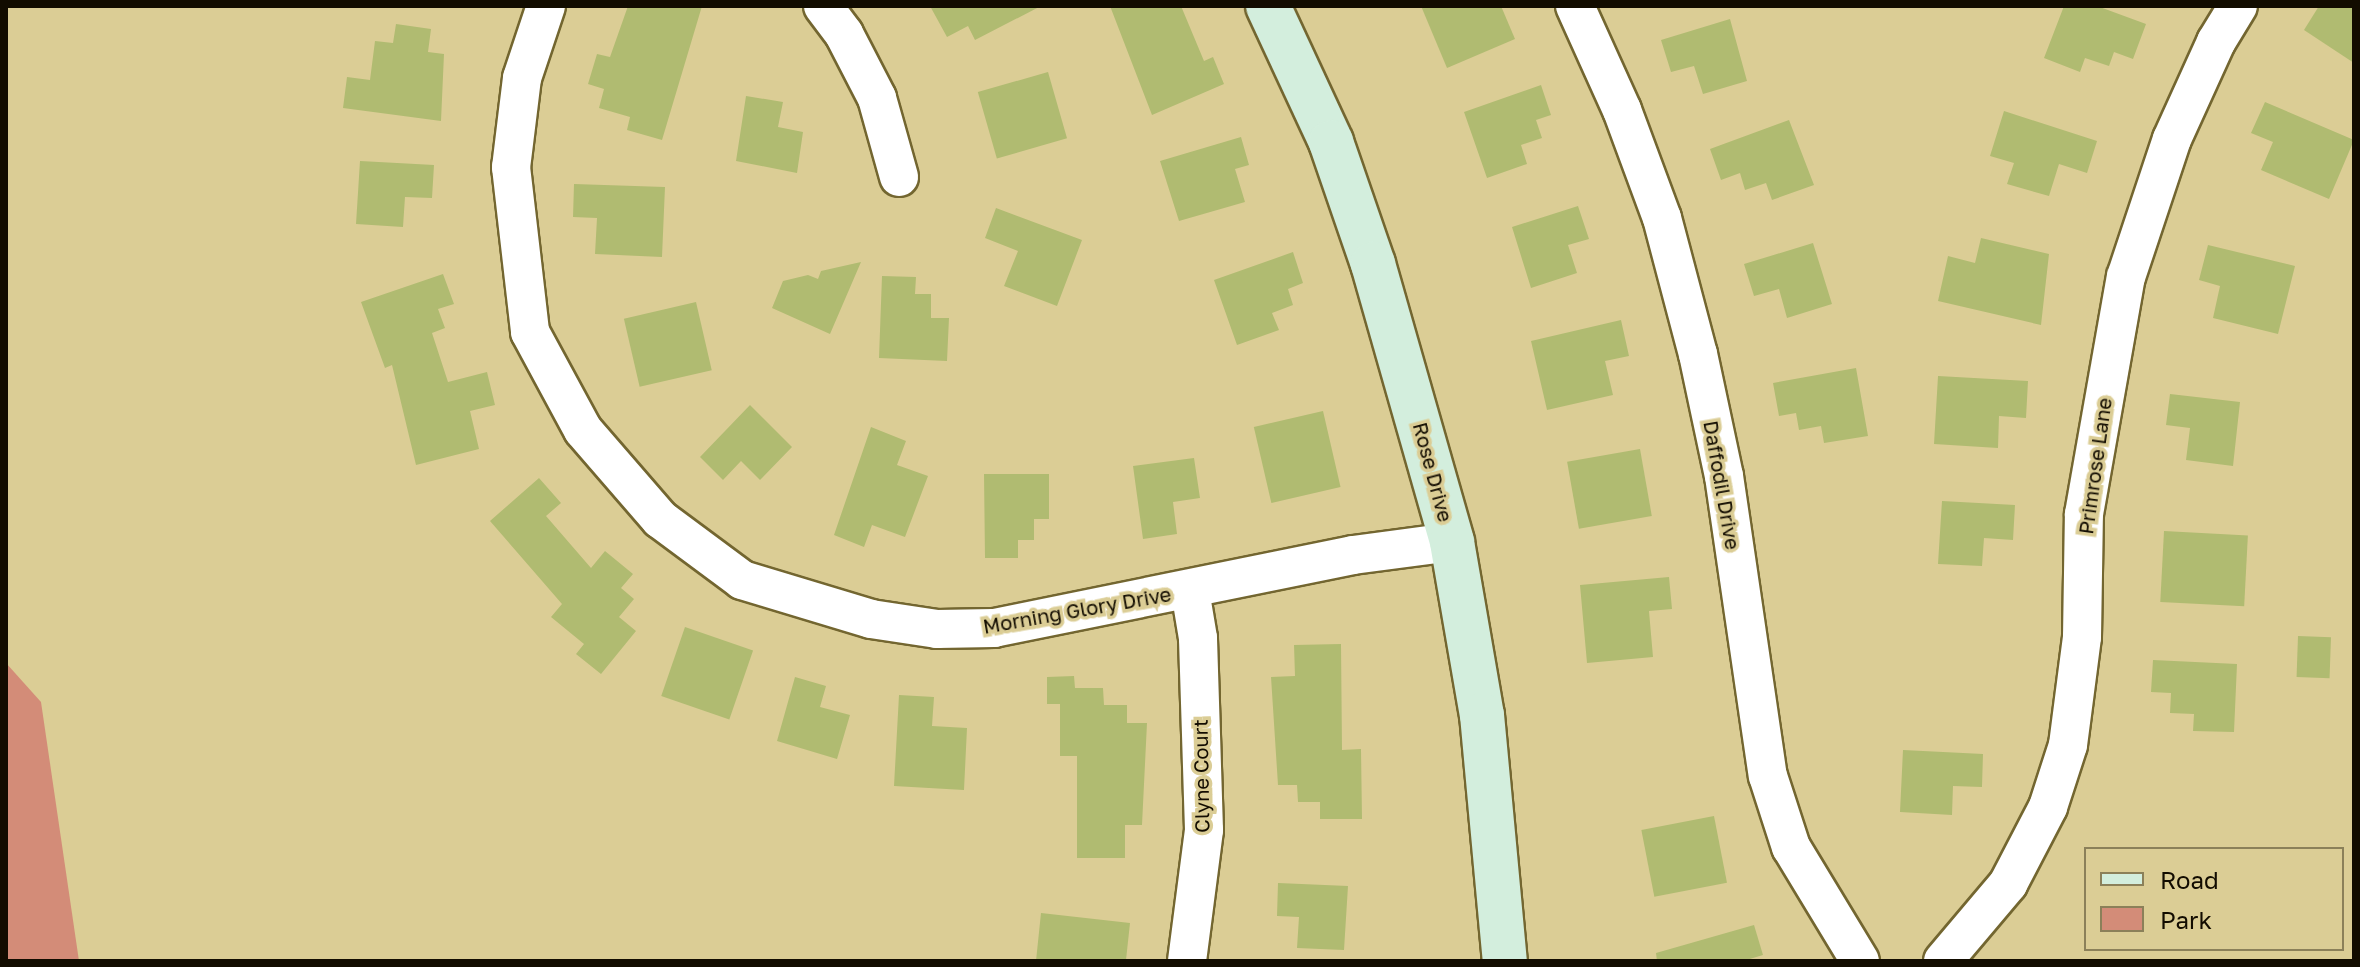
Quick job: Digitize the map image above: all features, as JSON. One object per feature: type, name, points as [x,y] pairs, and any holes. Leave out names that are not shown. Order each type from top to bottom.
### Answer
[{"type":"main road","name":"Rose Drive","points":[[1268,6],[1331,142],[1368,251],[1452,542],[1482,715],[1505,961]]},
{"type":"street","name":"Morning Glory Drive","points":[[546,6],[522,78],[511,167],[530,332],[583,430],[660,519],[742,580],[871,619],[937,629],[994,628],[1353,555],[1452,542]]},
{"type":"street","points":[[823,6],[844,34],[877,98],[899,177]]},
{"type":"street","name":"Daffodil Drive","points":[[1575,6],[1622,110],[1662,218],[1698,354],[1724,476],[1768,776],[1791,847],[1860,961]]},
{"type":"street","name":"Primrose Lane","points":[[1943,961],[2008,884],[2048,807],[2068,745],[2082,637],[2084,514],[2126,277],[2172,139],[2216,42],[2238,6]]},
{"type":"street","name":"Clyne Court","points":[[1187,961],[1204,830],[1198,638],[1190,590]]},
{"type":"green space","points":[[6,663],[41,702],[79,961],[6,961]]},
{"type":"building","points":[[628,6],[702,6],[662,140],[627,130],[630,117],[599,108],[604,89],[588,84],[597,54],[610,57]]},
{"type":"building","points":[[930,6],[1041,6],[975,40],[968,26],[947,37]]},
{"type":"building","points":[[1110,6],[1181,6],[1204,61],[1213,57],[1224,84],[1152,115]]},
{"type":"building","points":[[1421,6],[1501,6],[1515,39],[1447,68]]},
{"type":"building","points":[[2064,6],[2097,6],[2146,24],[2133,59],[2114,52],[2109,66],[2085,58],[2080,72],[2044,58]]},
{"type":"building","points":[[2319,6],[2354,6],[2354,63],[2304,30]]},
{"type":"building","points":[[1730,19],[1747,81],[1703,94],[1694,66],[1671,72],[1661,40]]},
{"type":"building","points":[[396,24],[431,29],[428,52],[444,54],[441,121],[343,108],[347,77],[370,80],[375,41],[393,43]]},
{"type":"building","points":[[1048,72],[1067,138],[997,158],[978,92]]},
{"type":"building","points":[[1541,85],[1551,115],[1536,120],[1542,138],[1521,145],[1527,164],[1487,178],[1464,112]]},
{"type":"building","points":[[746,96],[783,102],[778,127],[803,132],[797,173],[736,161]]},
{"type":"building","points":[[2265,102],[2354,140],[2329,199],[2261,170],[2273,142],[2251,133]]},
{"type":"building","points":[[2004,111],[2097,141],[2087,173],[2059,164],[2049,196],[2007,184],[2014,163],[1990,156]]},
{"type":"building","points":[[1789,120],[1814,185],[1772,200],[1766,183],[1745,190],[1740,173],[1721,180],[1710,149]]},
{"type":"building","points":[[1241,137],[1249,165],[1235,169],[1245,202],[1179,221],[1160,161]]},
{"type":"building","points":[[360,161],[434,165],[432,198],[405,197],[403,227],[356,224]]},
{"type":"building","points":[[574,184],[665,187],[662,257],[595,254],[597,218],[573,217]]},
{"type":"building","points":[[1578,206],[1589,239],[1568,245],[1577,273],[1531,288],[1512,227]]},
{"type":"building","points":[[996,208],[1082,240],[1057,306],[1004,286],[1018,251],[985,238]]},
{"type":"building","points":[[1981,238],[2049,254],[2041,325],[1938,301],[1948,256],[1975,263]]},
{"type":"building","points":[[1813,243],[1832,304],[1787,318],[1779,289],[1754,296],[1744,264]]},
{"type":"building","points":[[2208,245],[2295,266],[2278,334],[2213,318],[2220,286],[2199,280]]},
{"type":"building","points":[[1293,252],[1303,283],[1288,289],[1293,305],[1272,313],[1279,330],[1237,345],[1214,280]]},
{"type":"building","points":[[861,262],[830,334],[772,308],[783,281],[808,275],[818,279],[821,271]]},
{"type":"building","points":[[443,274],[454,304],[438,309],[445,328],[432,333],[448,382],[487,372],[495,405],[470,411],[479,449],[416,465],[392,365],[385,368],[361,302]]},
{"type":"building","points":[[882,276],[916,277],[915,294],[931,294],[931,318],[949,318],[947,361],[879,358]]},
{"type":"building","points":[[696,302],[712,370],[640,387],[624,319]]},
{"type":"building","points":[[1621,320],[1629,356],[1605,361],[1613,395],[1547,410],[1531,341]]},
{"type":"building","points":[[1856,368],[1868,436],[1824,443],[1821,426],[1799,430],[1796,413],[1779,416],[1773,383]]},
{"type":"building","points":[[1938,376],[2028,381],[2026,418],[1999,416],[1998,448],[1934,444]]},
{"type":"building","points":[[2170,394],[2240,402],[2233,466],[2186,460],[2190,428],[2166,425]]},
{"type":"building","points":[[750,405],[792,447],[760,480],[741,461],[723,480],[700,457]]},
{"type":"building","points":[[1323,411],[1341,487],[1271,503],[1254,427]]},
{"type":"building","points":[[871,427],[906,441],[897,465],[928,476],[905,537],[872,525],[864,547],[834,535]]},
{"type":"building","points":[[1640,449],[1652,516],[1579,529],[1567,462]]},
{"type":"building","points":[[1194,458],[1200,498],[1173,502],[1177,534],[1143,539],[1133,466]]},
{"type":"building","points":[[984,474],[1049,474],[1049,519],[1034,519],[1034,540],[1018,540],[1018,558],[985,558]]},
{"type":"building","points":[[539,478],[561,503],[546,516],[591,568],[605,551],[633,574],[621,588],[634,599],[619,617],[636,631],[601,674],[576,654],[584,644],[551,617],[562,604],[490,521]]},
{"type":"building","points":[[1942,501],[2015,505],[2013,540],[1984,538],[1982,566],[1938,564]]},
{"type":"building","points":[[2164,531],[2248,535],[2244,606],[2160,602]]},
{"type":"building","points":[[1669,577],[1672,609],[1649,611],[1653,657],[1587,663],[1580,585]]},
{"type":"building","points":[[685,627],[753,650],[729,719],[661,696]]},
{"type":"building","points":[[2298,636],[2331,637],[2330,678],[2297,677]]},
{"type":"building","points":[[1341,644],[1342,750],[1361,749],[1362,819],[1320,819],[1320,802],[1298,802],[1297,785],[1278,785],[1271,677],[1295,676],[1294,645]]},
{"type":"building","points":[[2153,660],[2237,664],[2234,732],[2193,731],[2194,714],[2170,713],[2171,693],[2151,692]]},
{"type":"building","points":[[1074,676],[1075,688],[1103,688],[1104,705],[1127,705],[1127,723],[1147,723],[1142,825],[1125,825],[1125,858],[1077,858],[1077,756],[1060,756],[1060,704],[1047,704],[1047,677]]},
{"type":"building","points":[[795,677],[826,686],[820,707],[850,715],[837,759],[777,741]]},
{"type":"building","points":[[899,695],[934,697],[932,726],[967,728],[964,790],[894,786]]},
{"type":"building","points":[[1903,750],[1983,754],[1982,787],[1953,786],[1952,815],[1900,812]]},
{"type":"building","points":[[1714,816],[1727,883],[1654,897],[1641,830]]},
{"type":"building","points":[[1278,883],[1348,886],[1344,950],[1297,948],[1299,917],[1277,916]]},
{"type":"building","points":[[1041,913],[1130,923],[1126,960],[1036,961]]},
{"type":"building","points":[[1754,925],[1763,955],[1743,961],[1657,961],[1656,953]]}]
